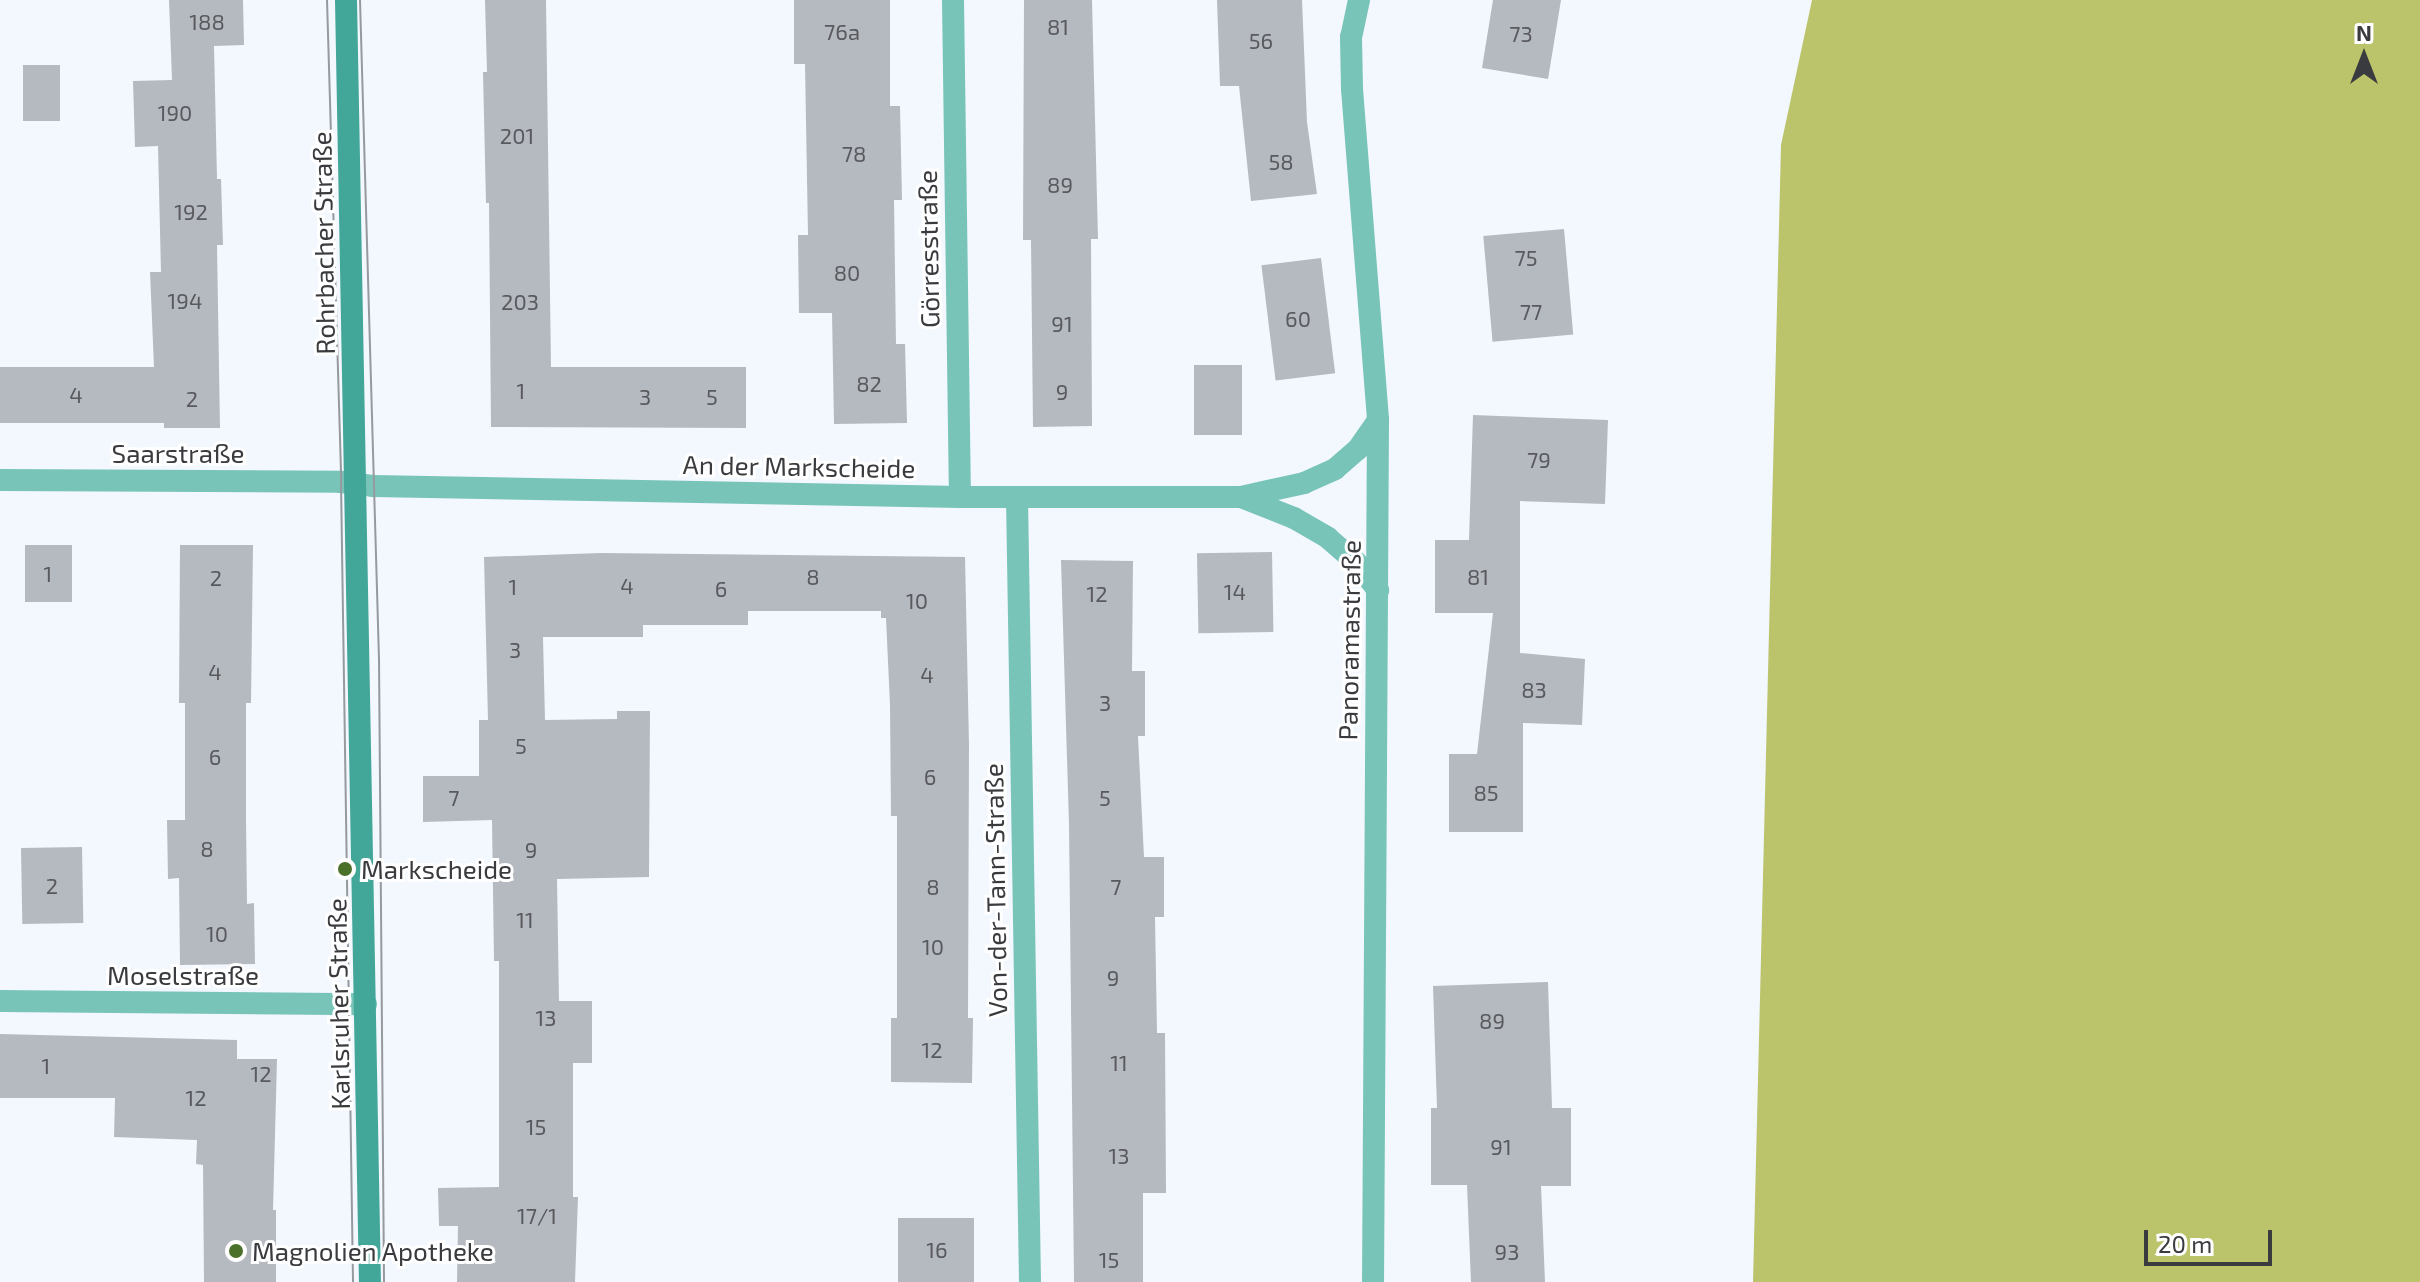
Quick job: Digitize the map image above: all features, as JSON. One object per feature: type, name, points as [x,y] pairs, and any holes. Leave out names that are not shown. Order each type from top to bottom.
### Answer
[{"type":"main road","name":"Rohrbacher Straße","points":[[346,0],[356,484]]},
{"type":"main road","name":"Karlsruher Straße","points":[[356,484],[370,1282]]},
{"type":"street","name":"Görresstraße","points":[[953,0],[960,497]]},
{"type":"street","name":"Panoramastraße","points":[[1359,0],[1351,37],[1352,89],[1378,420],[1372,1004],[1373,1282]]},
{"type":"street","name":"An der Markscheide","points":[[356,484],[1017,498],[1241,497],[1304,483],[1335,469],[1358,449],[1378,420]]},
{"type":"street","name":"Saarstraße","points":[[0,480],[356,484]]},
{"type":"street","name":"An der Markscheide","points":[[1241,497],[1294,518],[1328,538],[1356,562],[1378,590]]},
{"type":"street","name":"Von-der-Tann-Straße","points":[[1017,498],[1030,1282]]},
{"type":"street","name":"Moselstraße","points":[[0,1001],[366,1004]]},
{"type":"green space","points":[[1812,0],[2420,0],[2420,1282],[1753,1282],[1781,145]]},
{"type":"building","points":[[169,0],[243,0],[244,45],[214,46],[217,179],[221,179],[223,245],[217,245],[220,428],[164,428],[164,423],[0,423],[0,367],[154,367],[150,272],[161,272],[158,146],[135,147],[133,81],[172,80]]},
{"type":"building","points":[[485,0],[546,0],[551,367],[746,367],[746,428],[491,427],[489,203],[486,203],[483,72],[487,72]]},
{"type":"building","points":[[794,0],[890,0],[890,106],[900,106],[902,200],[894,200],[896,344],[905,344],[907,423],[834,424],[832,313],[799,313],[798,235],[808,235],[805,64],[794,64]]},
{"type":"building","points":[[1024,0],[1092,0],[1098,239],[1091,239],[1092,426],[1033,427],[1031,240],[1023,240]]},
{"type":"building","points":[[1217,0],[1302,0],[1307,122],[1317,194],[1251,201],[1239,86],[1220,86]]},
{"type":"building","points":[[1493,0],[1561,0],[1548,79],[1482,68]]},
{"type":"building","points":[[23,65],[60,65],[60,121],[23,121]]},
{"type":"building","points":[[1564,229],[1573,335],[1493,342],[1483,236]]},
{"type":"building","points":[[1321,258],[1335,373],[1276,380],[1261,265]]},
{"type":"building","points":[[1194,365],[1242,365],[1242,435],[1194,435]]},
{"type":"building","points":[[1473,415],[1608,420],[1605,504],[1520,501],[1520,653],[1585,659],[1582,725],[1523,723],[1523,832],[1449,832],[1449,754],[1477,754],[1493,613],[1435,613],[1435,540],[1469,540]]},
{"type":"building","points":[[25,545],[72,545],[72,602],[25,602]]},
{"type":"building","points":[[180,545],[253,545],[251,703],[246,703],[246,820],[247,904],[254,903],[255,964],[180,965],[179,878],[168,879],[167,820],[185,820],[185,703],[179,703]]},
{"type":"building","points":[[1272,552],[1273,632],[1198,633],[1197,553]]},
{"type":"building","points":[[601,553],[965,557],[969,745],[968,1018],[973,1018],[972,1083],[891,1082],[891,1018],[897,1018],[897,816],[891,816],[886,618],[881,618],[881,611],[748,611],[748,625],[643,625],[643,637],[543,637],[545,720],[617,719],[617,711],[650,711],[649,877],[557,879],[559,1001],[592,1001],[592,1063],[573,1063],[573,1197],[578,1197],[575,1282],[457,1282],[458,1226],[439,1226],[438,1188],[499,1187],[499,961],[494,961],[492,820],[423,822],[423,776],[479,776],[479,720],[488,720],[484,557]]},
{"type":"building","points":[[1061,560],[1133,561],[1132,671],[1145,671],[1145,736],[1138,736],[1144,857],[1164,857],[1164,917],[1155,917],[1157,1033],[1165,1033],[1166,1193],[1143,1193],[1143,1282],[1074,1282],[1069,824]]},
{"type":"building","points":[[82,847],[83,923],[22,924],[21,848]]},
{"type":"building","points":[[1548,982],[1552,1108],[1571,1108],[1571,1186],[1541,1186],[1545,1282],[1471,1282],[1467,1185],[1431,1185],[1431,1108],[1437,1108],[1433,986]]},
{"type":"building","points":[[0,1034],[237,1040],[237,1059],[277,1059],[273,1210],[276,1210],[276,1282],[204,1282],[203,1165],[196,1164],[197,1140],[114,1137],[115,1098],[0,1098]]},
{"type":"building","points":[[898,1218],[974,1218],[974,1282],[898,1282]]},
{"type":"tram line","points":[[327,0],[341,482],[353,1282]]},
{"type":"tram line","points":[[360,0],[379,658],[384,1282]]},
{"type":"place","name":"Markscheide","points":[[345,869]]},
{"type":"place","name":"Magnolien Apotheke","points":[[236,1251]]}]
